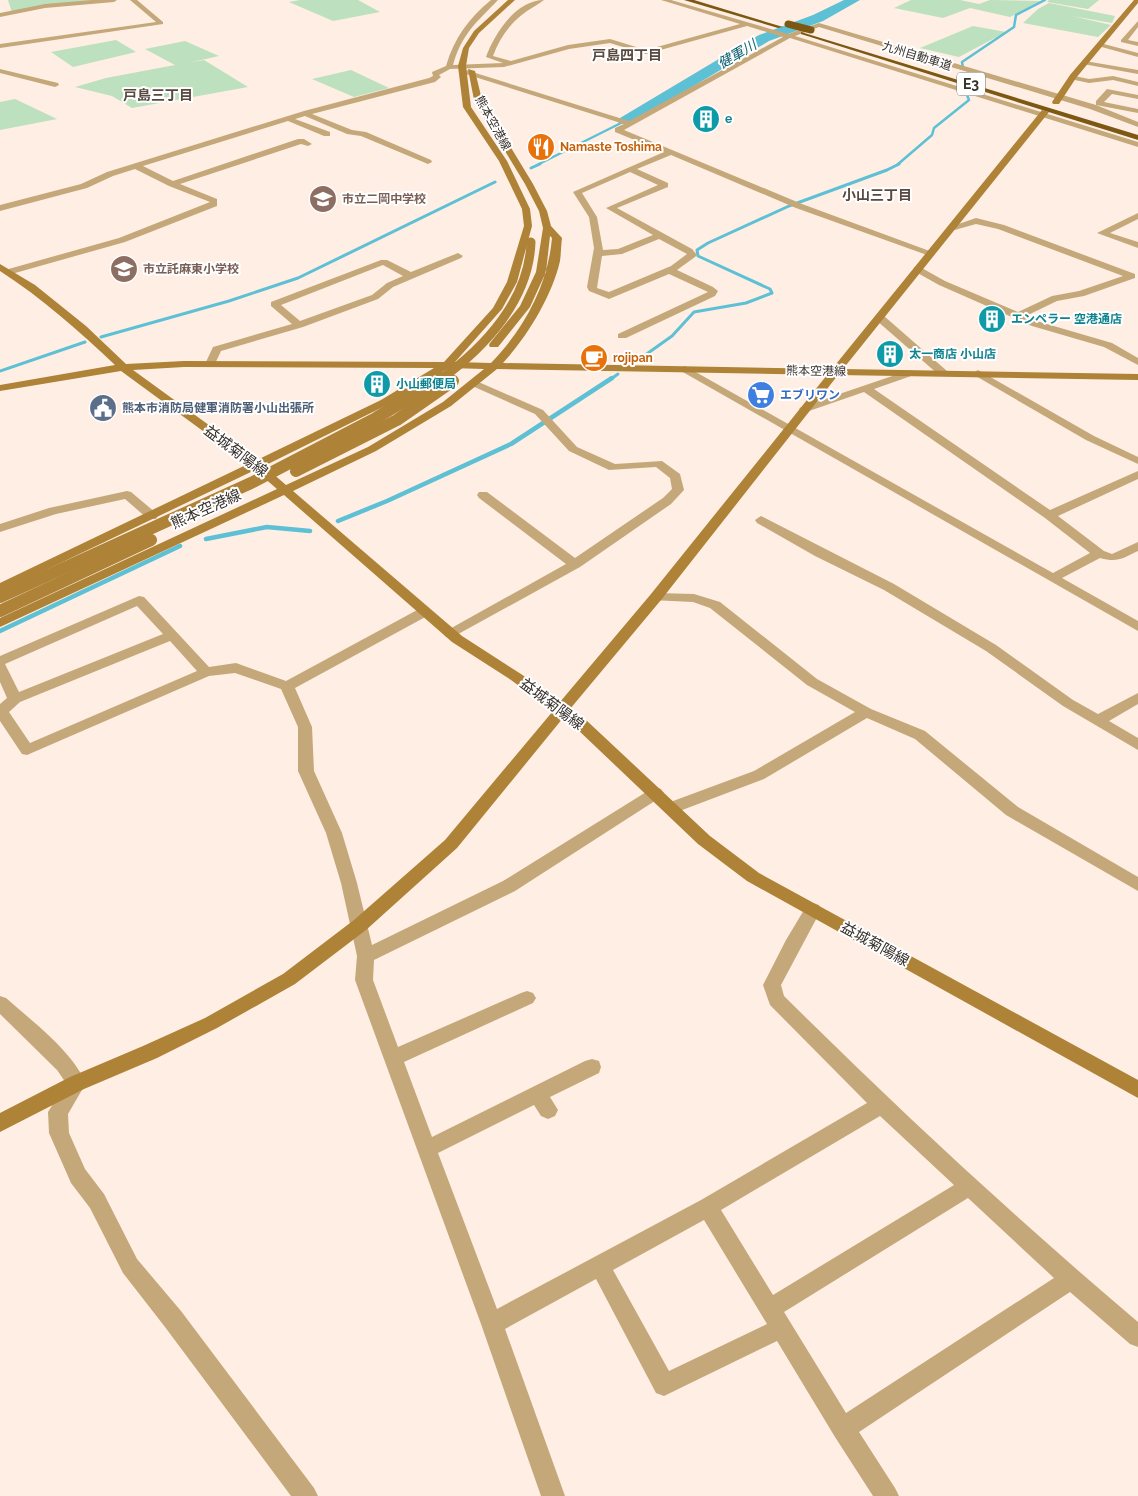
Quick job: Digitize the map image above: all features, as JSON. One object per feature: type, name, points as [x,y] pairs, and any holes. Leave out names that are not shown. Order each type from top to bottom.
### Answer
[{"type":"highway","name":"九州自動車道","points":[[687,0],[803,33],[1138,138]]},
{"type":"highway","name":"九州自動車道","points":[[705,0],[811,30],[1138,131]]},
{"type":"main road","name":"熊本空港線","points":[[0,597],[230,493],[391,410],[466,359],[487,337],[514,302],[528,270],[532,253],[526,208],[503,161],[467,107],[468,67],[466,48],[476,32],[498,10],[512,0]]},
{"type":"main road","points":[[478,46],[485,33],[501,16],[522,0]]},
{"type":"main road","points":[[1058,100],[1073,77],[1137,0]]},
{"type":"main road","name":"熊本空港線","points":[[0,611],[364,439],[430,399],[494,345],[525,307],[541,272],[547,227],[543,211],[529,184],[478,100],[468,67]]},
{"type":"main road","points":[[0,1123],[77,1084],[150,1052],[211,1022],[280,984],[360,925],[416,878],[451,844],[560,710],[656,597],[1043,113]]},
{"type":"main road","name":"熊本空港線","points":[[0,588],[385,402],[447,364],[497,309],[512,282],[528,227]]},
{"type":"main road","name":"熊本空港線","points":[[0,623],[372,449],[448,404],[494,366],[516,343],[545,290],[552,270],[557,238],[547,227]]},
{"type":"main road","name":"益城菊陽線","points":[[4,269],[32,286],[82,328],[123,367],[255,464],[451,634],[483,658],[516,677],[581,724],[704,840],[753,877],[1138,1090]]},
{"type":"main road","name":"熊本空港線","points":[[0,388],[123,367],[210,364],[447,364],[1138,377]]},
{"type":"street","points":[[0,15],[45,6],[114,0]]},
{"type":"street","points":[[0,46],[161,23],[133,0]]},
{"type":"street","points":[[449,67],[456,42],[483,9],[495,0]]},
{"type":"street","points":[[509,63],[489,57],[494,43],[502,29],[540,0]]},
{"type":"street","points":[[664,0],[1043,113],[1138,146]]},
{"type":"street","points":[[1123,17],[1138,22],[1123,41],[1138,44]]},
{"type":"street","points":[[0,208],[84,186],[110,174],[288,119],[432,80],[437,77],[435,74],[449,67],[497,66],[568,48],[610,41],[646,52],[747,24]]},
{"type":"street","points":[[930,253],[795,205],[618,130],[789,36],[819,25],[1058,100],[1093,107],[1138,125]]},
{"type":"street","points":[[3,35],[11,44]]},
{"type":"street","points":[[1100,45],[1138,55]]},
{"type":"street","points":[[1085,63],[1138,72]]},
{"type":"street","points":[[468,67],[629,123]]},
{"type":"street","points":[[0,71],[55,85]]},
{"type":"street","points":[[1073,77],[1085,81],[1096,81],[1106,78],[1138,84]]},
{"type":"street","points":[[1138,97],[1110,92],[1098,103],[1138,111]]},
{"type":"street","points":[[306,114],[350,132],[363,134],[428,162]]},
{"type":"street","points":[[288,119],[327,134]]},
{"type":"street","points":[[172,184],[301,141],[308,144]]},
{"type":"street","points":[[629,169],[665,185],[610,208],[689,251],[692,255],[669,270],[609,296],[592,287],[599,253],[593,217],[577,192],[629,169],[671,152]]},
{"type":"street","points":[[4,269],[122,240],[214,204],[214,201],[172,184],[136,166]]},
{"type":"street","points":[[971,201],[974,204],[976,221]]},
{"type":"street","points":[[1138,216],[1102,232],[1138,245]]},
{"type":"street","points":[[952,228],[976,221],[1001,227],[1132,276],[1081,294],[1055,298],[1018,316]]},
{"type":"street","points":[[599,253],[619,252],[660,235]]},
{"type":"street","points":[[210,364],[216,349],[299,325],[375,297],[390,285],[458,256]]},
{"type":"street","points":[[299,325],[274,304],[384,262],[411,276]]},
{"type":"street","points":[[917,269],[942,283],[1036,324],[1108,345],[1138,362]]},
{"type":"street","points":[[622,336],[712,294],[713,291],[710,289],[669,270]]},
{"type":"street","points":[[880,318],[943,373]]},
{"type":"street","points":[[685,369],[1138,627]]},
{"type":"street","points":[[806,409],[910,373]]},
{"type":"street","points":[[978,373],[1090,438],[1138,461]]},
{"type":"street","points":[[451,634],[575,564],[667,501],[678,490],[676,477],[658,463],[613,468],[573,449],[539,412],[474,383]]},
{"type":"street","points":[[865,388],[1049,515],[1099,554],[1113,558],[1138,546]]},
{"type":"street","points":[[1049,515],[1138,475]]},
{"type":"street","points":[[0,528],[53,511],[127,495],[152,516]]},
{"type":"street","points":[[483,495],[575,564]]},
{"type":"street","points":[[761,520],[820,553],[889,587],[991,648],[1068,703],[1136,743]]},
{"type":"street","points":[[1053,578],[1099,554]]},
{"type":"street","points":[[656,597],[694,598],[715,605],[812,682],[866,712],[920,735],[1012,811],[1138,885]]},
{"type":"street","points":[[0,661],[139,600],[206,672]]},
{"type":"street","points":[[287,686],[424,612]]},
{"type":"street","points":[[172,635],[15,698],[1,711],[27,750],[206,672],[236,668],[287,686],[305,727],[306,770],[334,833],[360,925],[366,956],[364,980],[492,1324],[553,1496]]},
{"type":"street","points":[[0,667],[15,698]]},
{"type":"street","points":[[1098,722],[1138,698]]},
{"type":"street","points":[[671,808],[759,775],[866,712]]},
{"type":"street","points":[[366,956],[509,886],[656,793]]},
{"type":"street","points":[[813,910],[792,945],[772,985],[776,1000],[881,1105],[1071,1279],[1138,1336]]},
{"type":"street","points":[[393,1058],[527,998]]},
{"type":"street","points":[[0,1003],[64,1064],[77,1084],[58,1112],[59,1133],[78,1176],[97,1201],[130,1266],[173,1319],[306,1496]]},
{"type":"street","points":[[427,1149],[543,1102],[592,1067]]},
{"type":"street","points":[[492,1324],[708,1207],[881,1105]]},
{"type":"street","points":[[770,1309],[970,1186]]},
{"type":"street","points":[[708,1207],[843,1430],[888,1496]]},
{"type":"street","points":[[600,1266],[664,1385],[781,1328]]},
{"type":"street","points":[[843,1430],[1071,1279]]},
{"type":"green space","points":[[8,0],[114,0],[45,6],[12,13]]},
{"type":"green space","points":[[300,0],[358,0],[380,12],[333,21],[289,2]]},
{"type":"green space","points":[[911,0],[960,0],[979,4],[990,0],[1041,1],[1010,17],[970,8],[943,18],[894,8]]},
{"type":"green space","points":[[1049,0],[1099,0],[1088,9],[1047,2]]},
{"type":"green space","points":[[1049,3],[1115,16],[1112,23],[1072,16],[1111,25],[1098,37],[1023,23],[1038,9]]},
{"type":"green space","points":[[973,26],[1006,32],[959,57],[920,48]]},
{"type":"green space","points":[[116,40],[136,52],[73,67],[51,52]]},
{"type":"green space","points":[[185,41],[219,56],[188,63],[204,60],[248,87],[132,108],[112,96],[75,87],[106,78],[175,65],[145,49]]},
{"type":"green space","points":[[351,70],[389,88],[354,97],[312,79]]},
{"type":"green space","points":[[15,99],[57,119],[0,130],[0,102]]},
{"type":"waterway","name":"健軍川","points":[[625,121],[764,38],[818,18],[854,0]]},
{"type":"waterway","points":[[963,68],[962,62],[1014,27],[1016,15],[1045,0]]},
{"type":"waterway","points":[[897,165],[932,135],[934,128],[969,100],[967,95]]},
{"type":"waterway","points":[[537,165],[621,123]]},
{"type":"waterway","points":[[531,168],[540,164]]},
{"type":"waterway","points":[[634,363],[672,336],[694,312],[746,303],[772,293],[770,289],[698,256],[697,250],[708,243],[789,206],[897,165]]},
{"type":"waterway","points":[[101,337],[229,301],[298,278],[495,182]]},
{"type":"waterway","points":[[0,371],[85,342]]},
{"type":"waterway","points":[[611,379],[618,374]]},
{"type":"waterway","points":[[338,521],[387,501],[511,444],[612,378]]},
{"type":"waterway","points":[[206,539],[267,527],[310,531]]},
{"type":"waterway","points":[[0,631],[180,546]]},
{"type":"place","name":"e","points":[[706,119]]},
{"type":"place","name":"Namaste Toshima","points":[[541,147]]},
{"type":"place","name":"市立二岡中学校","points":[[323,199]]},
{"type":"place","name":"市立託麻東小学校","points":[[124,269]]},
{"type":"place","name":"エンペラー 空港通店","points":[[992,319]]},
{"type":"place","name":"太一商店 小山店","points":[[890,354]]},
{"type":"place","name":"rojipan","points":[[594,358]]},
{"type":"place","name":"小山郵便局","points":[[377,384]]},
{"type":"place","name":"エブリワン","points":[[761,395]]},
{"type":"place","name":"熊本市消防局健軍消防署小山出張所","points":[[103,408]]},
{"type":"district","name":"戸島四丁目","points":[[627,55]]},
{"type":"district","name":"戸島三丁目","points":[[158,95]]},
{"type":"district","name":"小山三丁目","points":[[877,195]]}]
